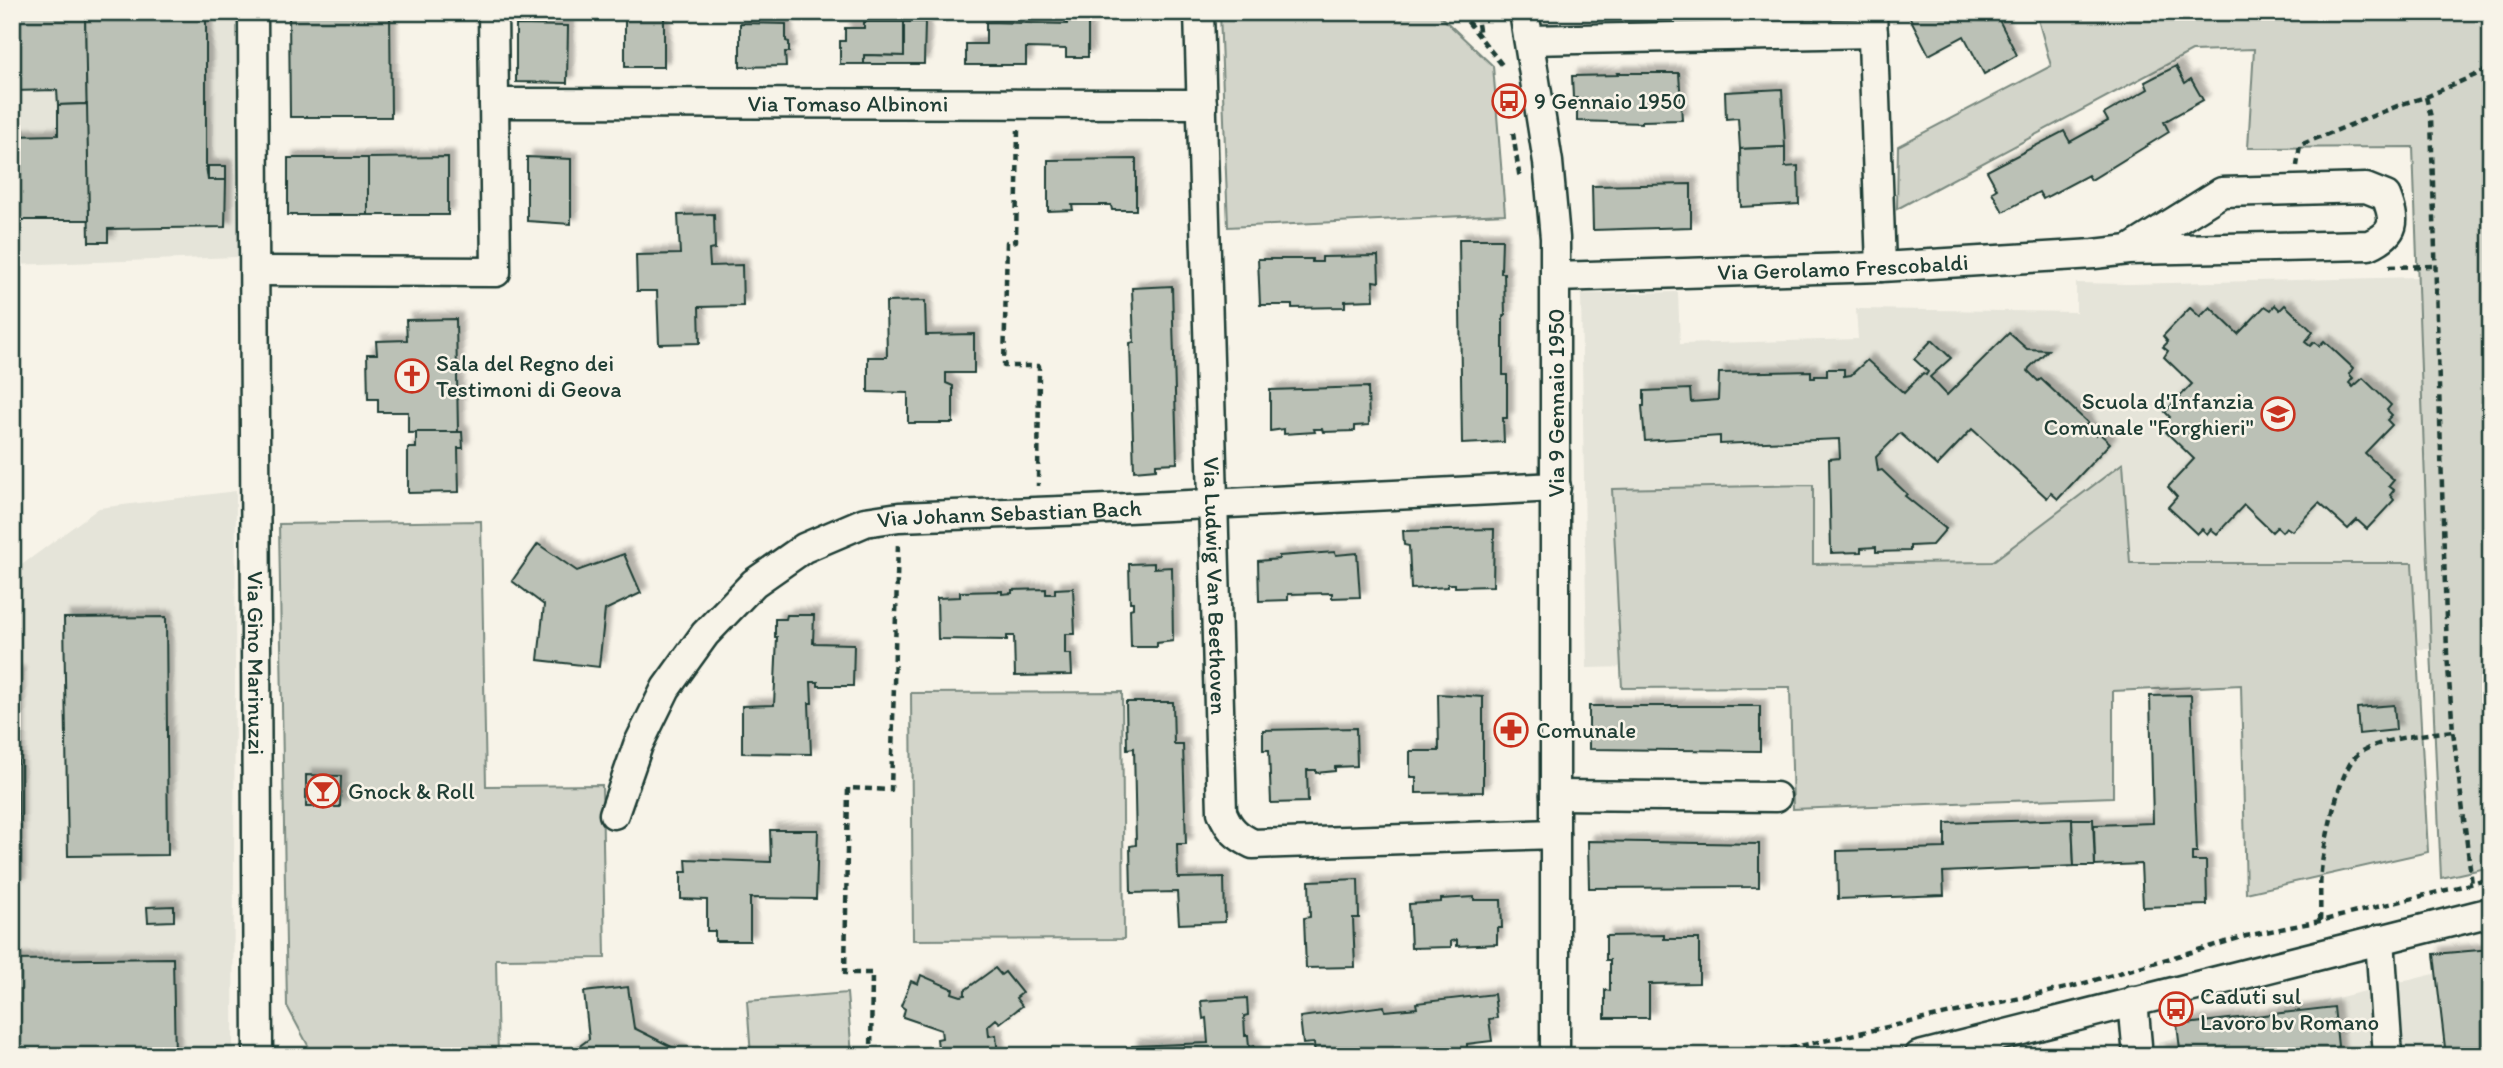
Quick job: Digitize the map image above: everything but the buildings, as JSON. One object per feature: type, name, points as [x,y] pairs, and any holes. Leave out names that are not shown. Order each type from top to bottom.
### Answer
[{"type":"street","name":"Via Gino Marinuzzi","points":[[253,12],[258,1056]]},
{"type":"street","points":[[255,271],[496,272],[493,12]]},
{"type":"street","name":"Via Ludwig Van Beethoven","points":[[1199,12],[1222,812],[1229,828],[1238,837],[1253,844],[1555,834]]},
{"type":"street","name":"Via 9 Gennaio 1950","points":[[1524,12],[1548,162],[1556,277],[1555,1056]]},
{"type":"street","points":[[1529,40],[1873,23],[1881,267]]},
{"type":"street","name":"Via Tomaso Albinoni","points":[[494,103],[1202,104]]},
{"type":"street","name":"Via Gerolamo Frescobaldi","points":[[1556,277],[1881,267],[2129,250],[2369,245],[2385,238],[2393,225],[2386,196],[2366,188],[2222,192],[2129,250]]},
{"type":"street","name":"Via Johann Sebastian Bach","points":[[614,814],[638,746],[666,688],[705,634],[754,583],[804,548],[865,522],[899,517],[1556,486]]},
{"type":"street","points":[[1555,795],[1776,797]]},
{"type":"street","points":[[1919,1056],[2491,912]]},
{"type":"street","points":[[2380,939],[2388,1056]]},
{"type":"street","points":[[2133,1001],[2138,1056]]},
{"type":"path","points":[[1460,12],[1503,65],[1505,78]]},
{"type":"path","points":[[1476,12],[1480,36]]},
{"type":"path","points":[[2472,884],[2453,731],[2447,654],[2431,117],[2426,97],[2491,68]]},
{"type":"path","points":[[1018,104],[1016,241],[1007,242],[1004,366],[1040,366],[1037,512]]},
{"type":"path","points":[[1513,131],[1520,183]]},
{"type":"path","points":[[871,1056],[872,973],[845,973],[848,788],[891,790],[899,517]]},
{"type":"path","points":[[2320,922],[2322,864],[2340,784],[2356,756],[2380,744],[2406,736],[2453,731]]},
{"type":"path","points":[[1754,1056],[2071,987],[2246,936],[2320,922],[2491,879]]},
{"type":"shaded area","points":[[12,12],[239,12],[237,257],[12,265]]},
{"type":"shaded area","points":[[1220,12],[1436,12],[1493,66],[1505,214],[1228,227]]},
{"type":"shaded area","points":[[2036,12],[2491,12],[2491,867],[2441,878],[2413,147],[2248,148],[2254,49],[2192,51],[1897,209],[1898,146],[2051,66]]},
{"type":"shaded area","points":[[2418,277],[2431,649],[1587,668],[1581,294],[1678,292],[1680,344],[1858,339],[1856,309],[2076,312],[2076,283]]},
{"type":"shaded area","points":[[2123,463],[2130,563],[2412,563],[2428,852],[2246,893],[2241,685],[2113,691],[2113,797],[1793,809],[1790,687],[1622,688],[1612,489],[1813,485],[1813,564],[1992,562]]},
{"type":"shaded area","points":[[236,491],[233,1056],[12,1056],[12,572],[99,508]]},
{"type":"shaded area","points":[[481,521],[486,786],[602,785],[605,958],[496,959],[498,1056],[311,1056],[311,1051],[287,1006],[279,524]]},
{"type":"shaded area","points":[[1122,692],[1124,939],[913,940],[911,693]]},
{"type":"shaded area","points":[[2491,960],[2491,1056],[2159,1056],[2158,1042]]},
{"type":"shaded area","points":[[847,993],[852,1056],[751,1056],[747,1001]]},
{"type":"place","name":"9 Gennaio 1950","points":[[1509,101]]},
{"type":"place","name":"Sala del Regno dei Testimoni di Geova","points":[[412,376]]},
{"type":"place","name":"Scuola d'Infanzia Comunale \"Forghieri\"","points":[[2278,414]]},
{"type":"place","name":"Comunale","points":[[1511,730]]},
{"type":"place","name":"Gnock & Roll","points":[[323,791]]},
{"type":"place","name":"Caduti sul Lavoro bv Romano","points":[[2176,1009]]}]
